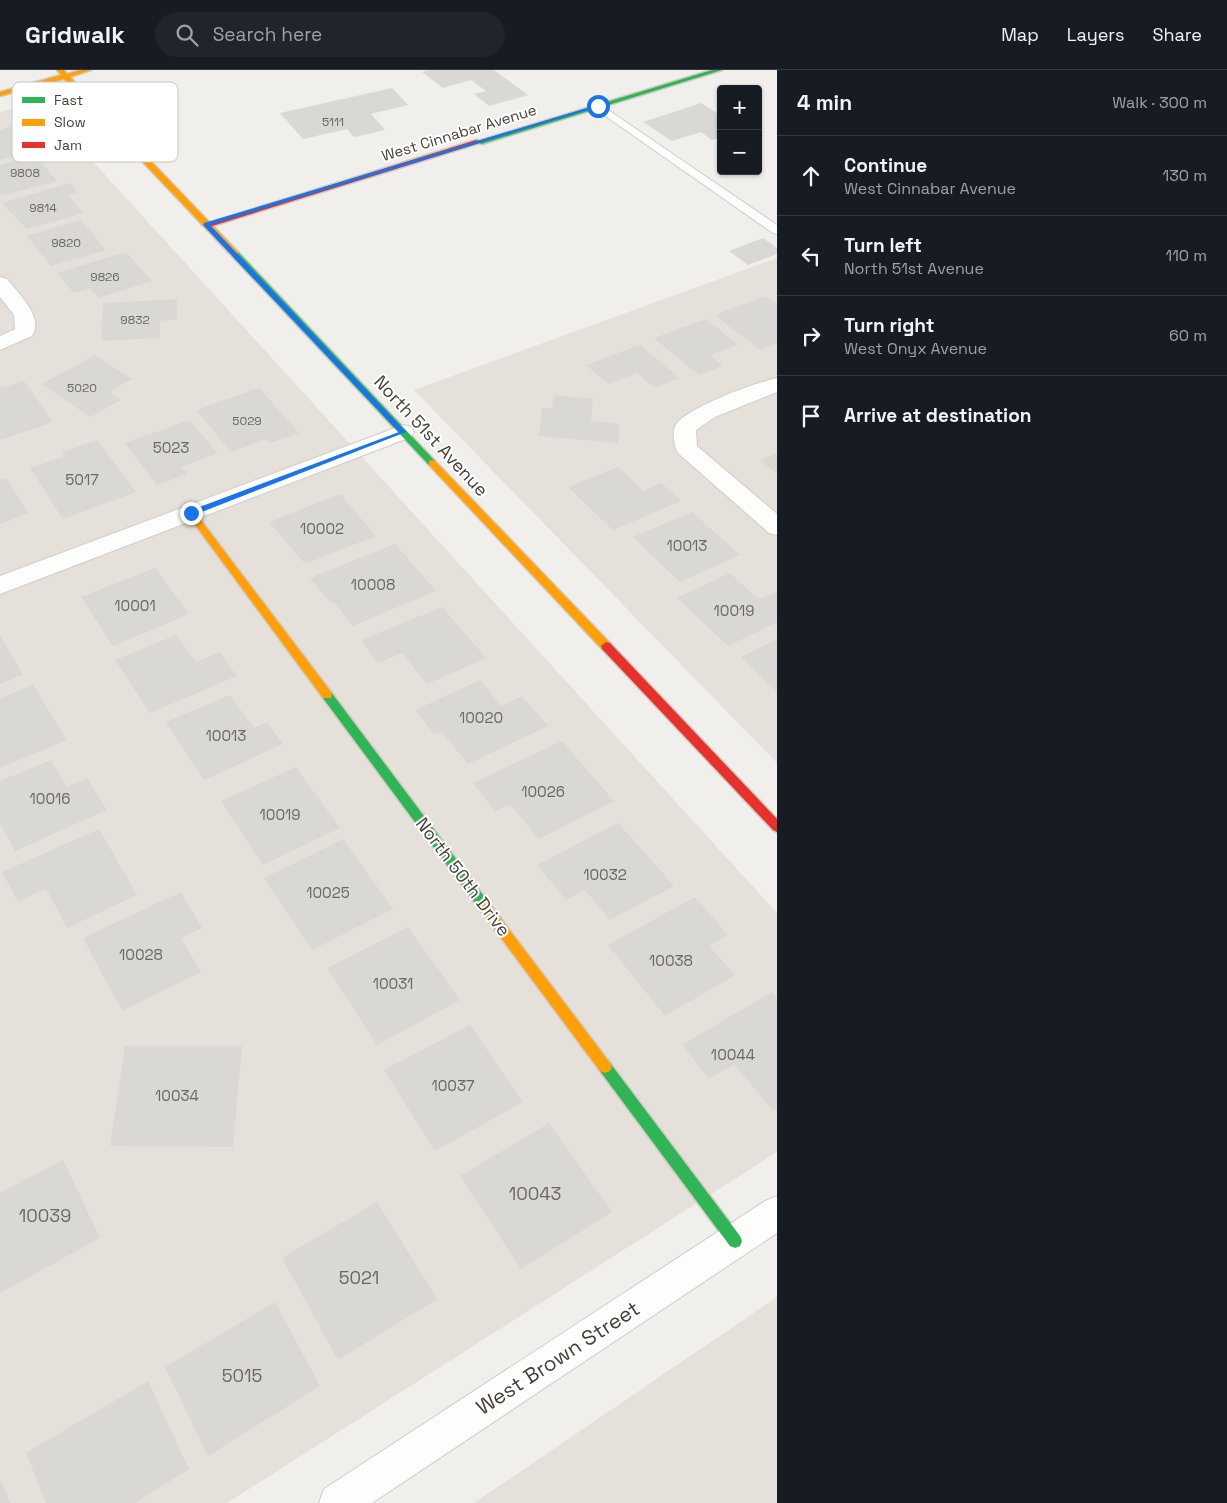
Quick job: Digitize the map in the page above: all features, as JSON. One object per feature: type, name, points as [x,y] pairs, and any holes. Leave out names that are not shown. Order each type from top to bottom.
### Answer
[{"type":"street","points":[[35,82],[62,73],[88,70]]},
{"type":"street","name":"West Cinnabar Avenue","points":[[206,225],[719,70]]},
{"type":"street","points":[[0,94],[12,90]]},
{"type":"street","name":"North 51st Avenue","points":[[146,162],[777,827]]},
{"type":"street","points":[[0,283],[24,315],[25,332],[0,344]]},
{"type":"street","points":[[777,384],[707,412],[685,428],[686,448],[777,527]]},
{"type":"street","points":[[0,585],[403,432]]},
{"type":"street","name":"North 50th Drive","points":[[191,513],[735,1241]]},
{"type":"street","name":"West Brown Street","points":[[338,1503],[777,1213]]},
{"type":"lane","points":[[598,106],[777,230]]},
{"type":"shaded area","points":[[12,109],[12,162],[93,162],[777,913],[777,1152],[227,1503],[0,1503],[0,112]]},
{"type":"shaded area","points":[[777,258],[777,763],[414,390]]},
{"type":"shaded area","points":[[777,1297],[777,1503],[474,1503]]},
{"type":"building","points":[[428,70],[494,70],[528,95],[489,106],[474,94],[486,91],[471,80],[443,88],[422,72]]},
{"type":"building","points":[[392,88],[408,105],[371,114],[385,130],[354,137],[347,129],[303,139],[280,113]]},
{"type":"building","points":[[701,103],[717,113],[717,138],[712,140],[701,132],[672,141],[643,122]]},
{"type":"building","points":[[12,126],[12,157],[0,160],[0,130]]},
{"type":"building","points":[[12,162],[41,162],[57,181],[0,196],[0,165]]},
{"type":"building","points":[[70,183],[77,192],[68,195],[83,213],[27,229],[2,203]]},
{"type":"building","points":[[81,220],[106,250],[51,266],[27,236]]},
{"type":"building","points":[[763,238],[777,248],[777,254],[748,265],[729,251]]},
{"type":"building","points":[[126,252],[152,281],[99,298],[90,288],[74,293],[57,273]]},
{"type":"building","points":[[765,296],[777,304],[777,343],[760,350],[715,315]]},
{"type":"building","points":[[177,299],[177,319],[160,321],[160,338],[101,341],[103,303]]},
{"type":"building","points":[[706,319],[738,345],[710,355],[723,366],[699,375],[654,338]]},
{"type":"building","points":[[640,345],[680,378],[655,388],[637,373],[608,384],[586,365]]},
{"type":"building","points":[[95,355],[132,379],[109,392],[121,400],[90,417],[42,384]]},
{"type":"building","points":[[24,381],[53,422],[0,440],[0,388]]},
{"type":"building","points":[[259,388],[299,433],[270,443],[266,439],[231,452],[196,410]]},
{"type":"building","points":[[554,395],[593,399],[591,421],[619,424],[618,443],[539,436],[542,408],[552,408]]},
{"type":"building","points":[[190,420],[217,453],[181,467],[187,474],[157,485],[125,443]]},
{"type":"building","points":[[97,440],[136,492],[63,519],[30,468],[65,456],[62,452]]},
{"type":"building","points":[[777,453],[777,474],[760,460]]},
{"type":"building","points":[[618,467],[644,491],[661,483],[681,501],[613,530],[568,487]]},
{"type":"building","points":[[6,478],[29,513],[0,524],[0,480]]},
{"type":"building","points":[[340,494],[376,536],[305,564],[269,522]]},
{"type":"building","points":[[692,512],[740,555],[680,582],[633,537]]},
{"type":"building","points":[[395,544],[436,591],[353,626],[334,602],[331,603],[310,578]]},
{"type":"building","points":[[155,568],[189,614],[113,646],[81,597]]},
{"type":"building","points":[[730,573],[758,599],[777,592],[777,622],[728,646],[677,598]]},
{"type":"building","points":[[442,607],[486,658],[427,684],[402,653],[378,663],[361,640]]},
{"type":"building","points":[[0,635],[23,675],[0,684]]},
{"type":"building","points":[[176,635],[196,662],[220,652],[237,676],[150,713],[115,660]]},
{"type":"building","points":[[777,639],[777,692],[741,657]]},
{"type":"building","points":[[480,680],[501,706],[522,696],[548,726],[468,764],[441,731],[434,734],[415,710]]},
{"type":"building","points":[[33,685],[67,740],[0,768],[0,698]]},
{"type":"building","points":[[230,695],[254,728],[267,722],[283,744],[204,780],[166,722]]},
{"type":"building","points":[[562,741],[614,801],[539,839],[510,804],[495,811],[473,783]]},
{"type":"building","points":[[51,760],[67,787],[87,778],[107,810],[15,851],[0,823],[0,781]]},
{"type":"building","points":[[296,767],[340,828],[263,865],[221,801]]},
{"type":"building","points":[[618,823],[674,886],[610,920],[585,890],[566,900],[537,865]]},
{"type":"building","points":[[99,829],[137,895],[67,928],[46,888],[18,902],[2,872]]},
{"type":"building","points":[[343,839],[393,909],[312,950],[264,878]]},
{"type":"building","points":[[181,892],[202,928],[181,938],[201,972],[122,1011],[83,938]]},
{"type":"building","points":[[695,897],[728,935],[709,946],[735,975],[665,1016],[608,945]]},
{"type":"building","points":[[408,927],[460,1000],[377,1045],[327,968]]},
{"type":"building","points":[[772,992],[777,998],[777,1109],[773,1111],[734,1064],[709,1079],[682,1045]]},
{"type":"building","points":[[470,1025],[523,1102],[435,1151],[384,1070]]},
{"type":"building","points":[[125,1046],[242,1046],[233,1147],[110,1146]]},
{"type":"building","points":[[549,1123],[612,1212],[521,1269],[460,1176]]},
{"type":"building","points":[[63,1160],[100,1238],[0,1293],[0,1193]]},
{"type":"building","points":[[377,1202],[437,1299],[338,1360],[282,1258]]},
{"type":"building","points":[[275,1302],[320,1386],[208,1456],[165,1367]]},
{"type":"building","points":[[148,1381],[189,1469],[135,1503],[46,1503],[26,1453]]},
{"type":"building","points":[[0,1479],[10,1503],[0,1503]]},
{"type":"traffic: fast","points":[[479,142],[719,70]]},
{"type":"traffic: fast","points":[[235,254],[432,463]]},
{"type":"traffic: fast","points":[[327,695],[485,907]]},
{"type":"traffic: fast","points":[[605,1067],[735,1241]]},
{"type":"traffic: slow","points":[[60,70],[71,82]]},
{"type":"traffic: slow","points":[[44,82],[88,70]]},
{"type":"traffic: slow","points":[[0,94],[12,91]]},
{"type":"traffic: slow","points":[[148,162],[235,254]]},
{"type":"traffic: slow","points":[[432,463],[606,646]]},
{"type":"traffic: slow","points":[[191,513],[327,695]]},
{"type":"traffic: slow","points":[[485,907],[605,1067]]},
{"type":"traffic: jam","points":[[206,225],[479,142]]},
{"type":"traffic: jam","points":[[606,646],[777,827]]},
{"type":"route","points":[[191,513],[403,432],[206,225],[598,106]]}]
